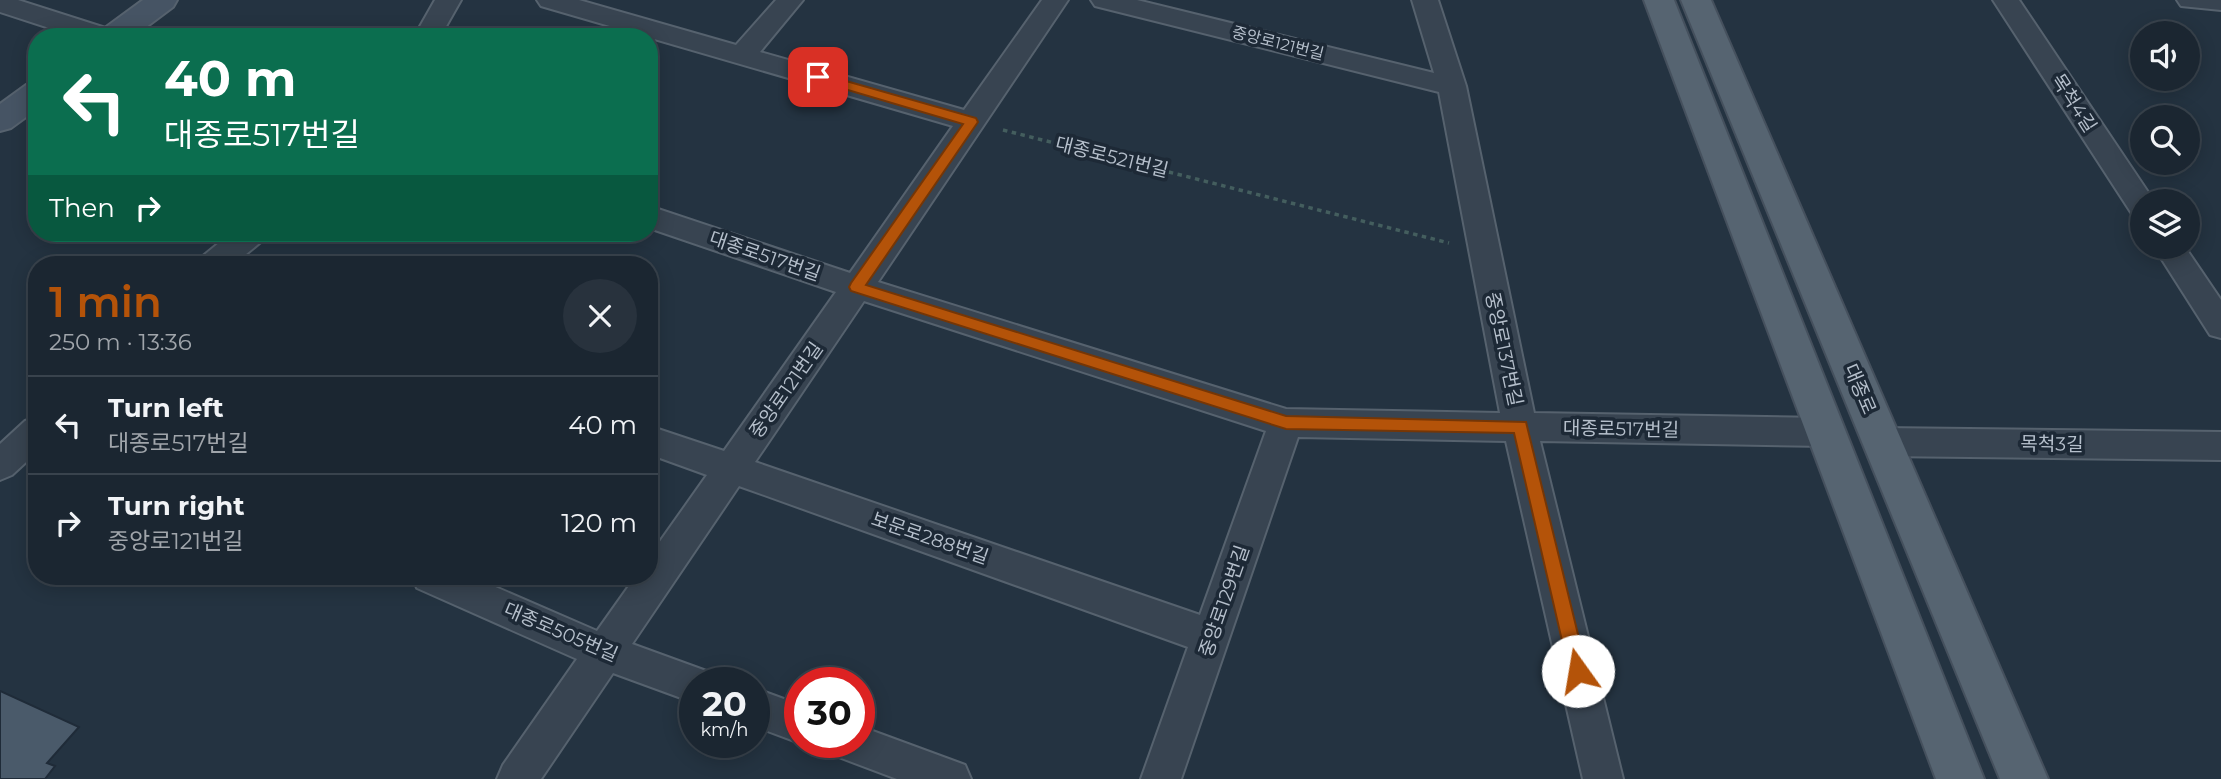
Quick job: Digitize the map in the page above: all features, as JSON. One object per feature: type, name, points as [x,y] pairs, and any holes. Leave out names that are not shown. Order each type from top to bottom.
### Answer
[{"type":"main road","points":[[125,28],[162,0]]},
{"type":"main road","points":[[1659,0],[1960,779]]},
{"type":"main road","name":"대종로","points":[[1696,0],[2024,779]]},
{"type":"main road","points":[[0,120],[28,100]]},
{"type":"street","points":[[432,28],[448,0]]},
{"type":"street","points":[[550,0],[648,28]]},
{"type":"street","points":[[742,55],[790,0]]},
{"type":"street","name":"중앙로121번길","points":[[658,574],[1055,0]]},
{"type":"street","name":"중앙로121번길","points":[[1104,0],[1452,86]]},
{"type":"street","name":"중앙로137번길","points":[[1425,0],[1452,86],[1521,427],[1603,779]]},
{"type":"street","name":"목척4길","points":[[2006,0],[2131,189]]},
{"type":"street","points":[[2190,0],[2221,2]]},
{"type":"street","points":[[0,3],[78,28]]},
{"type":"street","points":[[658,31],[971,122]]},
{"type":"street","name":"대종로517번길","points":[[658,220],[857,287],[1286,422],[1826,432]]},
{"type":"street","points":[[224,256],[240,242]]},
{"type":"street","points":[[2177,259],[2221,326]]},
{"type":"street","name":"중앙로129번길","points":[[1161,779],[1286,422]]},
{"type":"street","points":[[0,465],[28,439]]},
{"type":"street","name":"목척3길","points":[[1882,442],[2221,446]]},
{"type":"street","name":"보문로288번길","points":[[658,443],[1211,637]]},
{"type":"street","name":"대종로505번길","points":[[451,585],[604,652],[679,679]]},
{"type":"street","name":"중앙로121번길","points":[[517,779],[650,585]]},
{"type":"street","points":[[875,751],[951,779]]},
{"type":"path","name":"대종로521번길","points":[[971,122],[1484,252]]},
{"type":"building","points":[[0,691],[79,727],[47,763],[55,766],[45,779],[0,779]]},
{"type":"route","points":[[818,77],[971,122],[857,287],[1286,422],[1521,427],[1578,671]]}]
